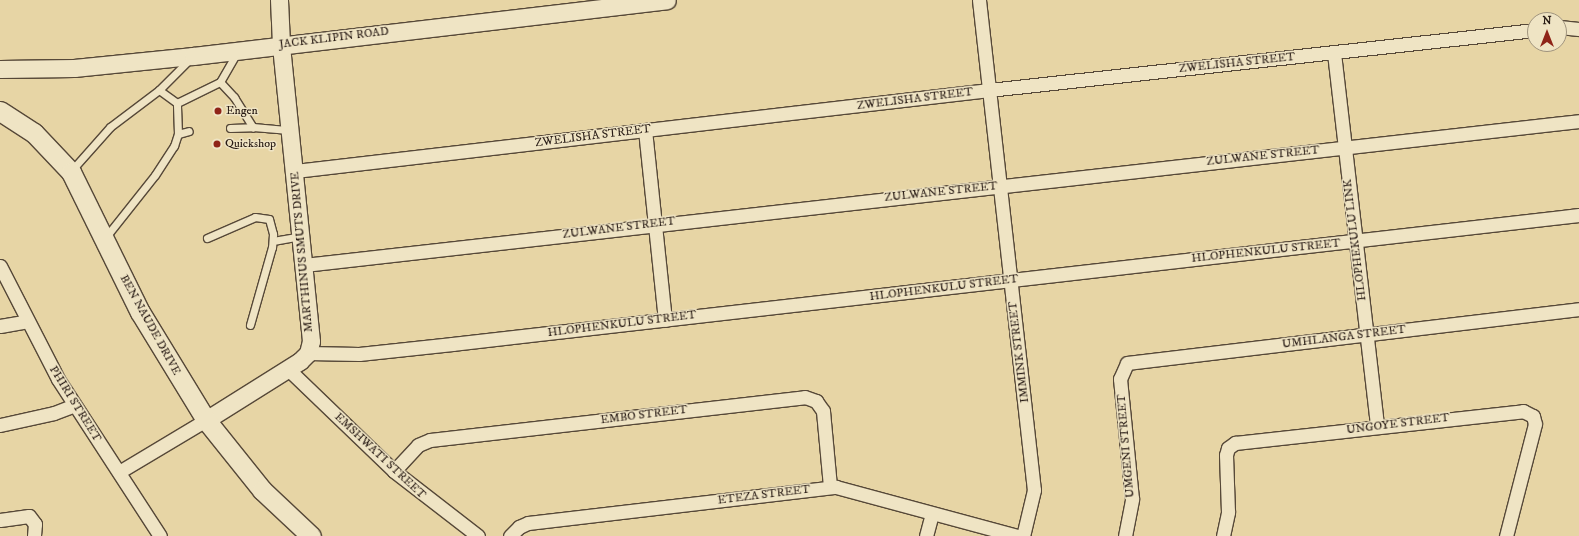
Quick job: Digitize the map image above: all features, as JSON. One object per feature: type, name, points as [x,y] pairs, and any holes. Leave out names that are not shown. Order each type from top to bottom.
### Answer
[{"type":"main road","name":"BEN NAUDE DRIVE","points":[[0,111],[34,133],[71,172],[140,312],[206,420],[262,490],[311,536]]},
{"type":"street","name":"MARTHINUS SMUTS DRIVE","points":[[279,0],[281,44],[311,322],[308,353]]},
{"type":"street","name":"JACK KLIPIN ROAD","points":[[0,69],[74,68],[193,56],[281,44],[667,0]]},
{"type":"street","name":"IMMINK STREET","points":[[979,0],[1034,490],[1024,536]]},
{"type":"street","points":[[1567,28],[1579,29]]},
{"type":"street","name":"ZWELISHA STREET","points":[[295,171],[989,90],[1527,31]]},
{"type":"street","name":"HLOPHEKULU LINK","points":[[1334,53],[1377,426]]},
{"type":"street","name":"ZULWANE STREET","points":[[304,265],[654,224],[1579,121]]},
{"type":"street","points":[[645,130],[665,320]]},
{"type":"street","name":"HLOPHENKULU STREET","points":[[308,353],[359,354],[1579,215]]},
{"type":"street","name":"PHIRI STREET","points":[[0,266],[27,320],[75,405],[160,536]]},
{"type":"street","name":"UMHLANGA STREET","points":[[1120,379],[1123,367],[1135,361],[1579,310]]},
{"type":"street","points":[[0,326],[27,320]]},
{"type":"street","points":[[118,472],[288,369],[308,353]]},
{"type":"street","name":"EMSHWATI STREET","points":[[288,369],[394,471],[478,536]]},
{"type":"street","name":"UMGENI STREET","points":[[1120,379],[1132,500],[1125,536]]},
{"type":"street","name":"EMBO STREET","points":[[394,471],[418,445],[430,440],[805,397],[816,401],[823,411],[830,487]]},
{"type":"street","points":[[0,425],[54,413],[75,405]]},
{"type":"street","name":"UNGOYE STREET","points":[[1223,536],[1229,506],[1225,460],[1231,445],[1518,410],[1531,414],[1535,424],[1506,536]]},
{"type":"street","name":"ETEZA STREET","points":[[510,536],[519,527],[528,523],[830,487],[842,488],[932,514],[1017,536]]},
{"type":"street","points":[[926,536],[932,514]]},
{"type":"street","points":[[0,520],[29,516],[35,524],[34,536]]},
{"type":"lane","points":[[177,103],[220,82],[238,50]]},
{"type":"lane","points":[[71,172],[110,127],[159,90],[193,56]]},
{"type":"lane","points":[[220,82],[234,97],[253,127]]},
{"type":"lane","points":[[159,90],[177,103]]},
{"type":"lane","points":[[104,238],[169,155],[178,134],[177,103]]},
{"type":"lane","points":[[230,128],[253,127],[290,131]]},
{"type":"lane","points":[[178,134],[189,131]]},
{"type":"lane","points":[[207,238],[255,216],[262,216],[269,219],[273,241],[250,325]]},
{"type":"lane","points":[[273,241],[302,236]]},
{"type":"place","name":"Engen","points":[[218,111]]},
{"type":"place","name":"Quickshop","points":[[217,144]]}]
